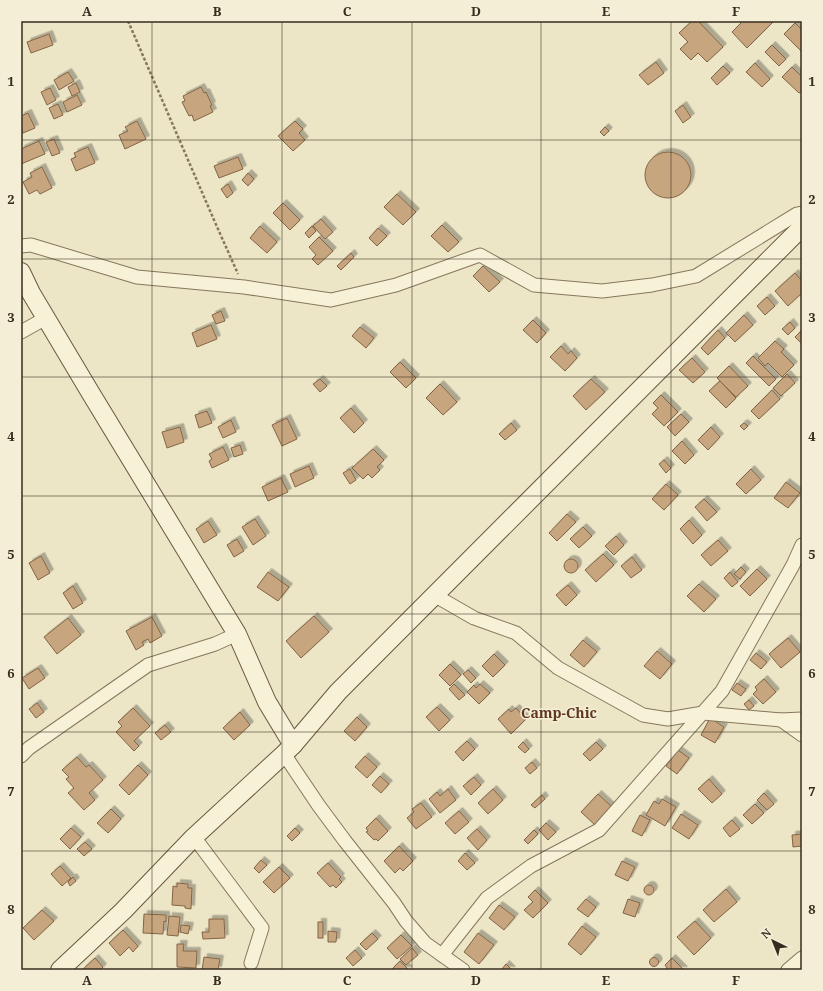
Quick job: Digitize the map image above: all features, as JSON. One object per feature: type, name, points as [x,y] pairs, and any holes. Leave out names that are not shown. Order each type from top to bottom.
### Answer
[{"type":"street","points":[[21,246],[31,245],[136,277],[244,287],[331,300],[396,285],[480,255],[534,285],[602,291],[652,285],[696,276],[797,214],[802,214]]},
{"type":"street","points":[[60,970],[123,911],[194,838],[289,749],[338,692],[802,226]]},
{"type":"street","points":[[21,272],[46,318],[104,416],[237,634],[289,749],[319,806],[424,943],[463,970]]},
{"type":"street","points":[[21,332],[46,318]]},
{"type":"street","points":[[442,955],[487,898],[531,866],[599,830],[722,691],[793,566],[802,545]]},
{"type":"street","points":[[434,595],[474,618],[516,633],[558,668],[643,715],[668,719],[702,713],[782,720],[802,720]]},
{"type":"street","points":[[21,756],[29,748],[148,665],[215,644],[237,634]]},
{"type":"street","points":[[782,720],[802,735]]},
{"type":"street","points":[[194,838],[262,928],[251,963]]},
{"type":"street","points":[[788,970],[802,958]]},
{"type":"path","points":[[128,21],[244,287]]},
{"type":"building","points":[[692,21],[698,21],[723,47],[707,62],[698,53],[691,60],[680,49],[688,42],[679,33]]},
{"type":"building","points":[[743,21],[774,21],[747,48],[732,32]]},
{"type":"building","points":[[795,23],[802,30],[802,52],[784,34]]},
{"type":"building","points":[[49,34],[53,45],[31,53],[27,42]]},
{"type":"building","points":[[772,45],[786,59],[779,66],[765,52]]},
{"type":"building","points":[[656,62],[664,73],[648,85],[639,75]]},
{"type":"building","points":[[755,63],[770,79],[762,87],[746,72]]},
{"type":"building","points":[[723,66],[730,73],[717,85],[711,78]]},
{"type":"building","points":[[792,67],[802,77],[802,91],[799,93],[782,77]]},
{"type":"building","points":[[68,72],[74,81],[59,90],[54,80]]},
{"type":"building","points":[[76,83],[80,92],[72,96],[68,87]]},
{"type":"building","points":[[201,87],[204,93],[206,92],[212,105],[210,106],[213,112],[194,121],[192,115],[189,116],[182,102],[185,101],[183,96]]},
{"type":"building","points":[[50,88],[56,100],[47,105],[41,92]]},
{"type":"building","points":[[77,95],[82,105],[67,112],[63,102]]},
{"type":"building","points":[[58,104],[63,115],[54,119],[49,108]]},
{"type":"building","points":[[683,105],[691,117],[683,123],[675,111]]},
{"type":"building","points":[[28,113],[35,128],[23,133],[21,127],[21,116]]},
{"type":"building","points":[[137,121],[146,139],[125,149],[119,135],[128,131],[125,127]]},
{"type":"building","points":[[295,121],[303,129],[299,133],[305,140],[293,151],[278,136]]},
{"type":"building","points":[[605,127],[609,131],[604,136],[600,132]]},
{"type":"building","points":[[54,139],[60,153],[52,156],[46,142]]},
{"type":"building","points":[[39,141],[45,154],[21,164],[21,149]]},
{"type":"building","points":[[88,147],[95,163],[76,171],[71,159],[76,157],[74,153]]},
{"type":"building","points":[[668,152],[681,156],[687,162],[691,175],[687,188],[681,194],[668,198],[655,194],[649,188],[645,175],[649,162],[655,156]]},
{"type":"building","points":[[238,157],[243,169],[219,178],[214,166]]},
{"type":"building","points":[[42,167],[52,188],[40,194],[37,190],[29,194],[23,182],[32,177],[30,173]]},
{"type":"building","points":[[248,173],[254,179],[248,186],[242,180]]},
{"type":"building","points":[[228,184],[233,193],[227,198],[221,189]]},
{"type":"building","points":[[397,194],[416,212],[403,225],[384,207]]},
{"type":"building","points":[[283,203],[300,220],[290,230],[273,213]]},
{"type":"building","points":[[321,219],[333,232],[325,239],[313,226]]},
{"type":"building","points":[[442,225],[459,242],[448,252],[431,236]]},
{"type":"building","points":[[260,226],[277,242],[267,253],[250,238]]},
{"type":"building","points":[[312,226],[316,231],[309,238],[305,233]]},
{"type":"building","points":[[378,228],[387,236],[377,246],[369,238]]},
{"type":"building","points":[[319,237],[333,251],[318,265],[312,259],[316,255],[309,247]]},
{"type":"building","points":[[351,253],[354,257],[341,270],[337,266]]},
{"type":"building","points":[[483,266],[500,282],[489,292],[473,276]]},
{"type":"building","points":[[795,273],[802,281],[802,293],[788,306],[775,291]]},
{"type":"building","points":[[767,297],[775,306],[765,315],[757,306]]},
{"type":"building","points":[[221,311],[225,321],[216,324],[212,315]]},
{"type":"building","points":[[744,315],[753,325],[735,342],[726,333]]},
{"type":"building","points":[[533,320],[546,333],[537,343],[523,330]]},
{"type":"building","points":[[790,322],[795,328],[788,335],[782,329]]},
{"type":"building","points":[[211,325],[217,339],[197,347],[192,333]]},
{"type":"building","points":[[360,327],[374,338],[366,348],[352,336]]},
{"type":"building","points":[[718,330],[725,338],[708,355],[701,348]]},
{"type":"building","points":[[802,330],[802,344],[795,337]]},
{"type":"building","points":[[775,341],[784,349],[781,352],[794,365],[782,377],[768,363],[765,366],[758,358]]},
{"type":"building","points":[[561,346],[568,354],[571,351],[577,358],[565,371],[550,357]]},
{"type":"building","points":[[753,356],[776,379],[769,386],[746,363]]},
{"type":"building","points":[[692,358],[705,372],[693,383],[679,370]]},
{"type":"building","points":[[400,362],[416,378],[406,388],[390,372]]},
{"type":"building","points":[[729,366],[748,386],[736,397],[717,378]]},
{"type":"building","points":[[787,374],[795,383],[781,396],[773,388]]},
{"type":"building","points":[[320,379],[327,386],[320,392],[313,384]]},
{"type":"building","points":[[591,379],[605,392],[586,410],[573,396]]},
{"type":"building","points":[[720,381],[736,398],[726,408],[709,391]]},
{"type":"building","points":[[440,384],[457,402],[443,415],[426,398]]},
{"type":"building","points":[[772,390],[780,399],[759,419],[751,411]]},
{"type":"building","points":[[661,395],[678,412],[664,426],[652,414],[658,408],[653,403]]},
{"type":"building","points":[[351,408],[364,423],[354,433],[340,418]]},
{"type":"building","points":[[207,411],[212,423],[199,428],[195,415]]},
{"type":"building","points":[[681,414],[689,422],[675,436],[667,427]]},
{"type":"building","points":[[287,418],[297,439],[282,446],[272,425]]},
{"type":"building","points":[[231,420],[236,432],[223,438],[218,427]]},
{"type":"building","points":[[511,423],[517,430],[505,440],[499,434]]},
{"type":"building","points":[[744,423],[748,426],[744,430],[740,426]]},
{"type":"building","points":[[180,427],[184,442],[167,448],[162,432]]},
{"type":"building","points":[[711,427],[720,437],[708,450],[698,440]]},
{"type":"building","points":[[682,441],[694,455],[685,464],[672,451]]},
{"type":"building","points":[[240,445],[243,454],[234,457],[231,448]]},
{"type":"building","points":[[223,447],[229,460],[212,468],[209,461],[212,459],[209,454]]},
{"type":"building","points":[[373,449],[384,460],[377,467],[380,470],[372,478],[368,474],[363,479],[352,468]]},
{"type":"building","points":[[664,460],[671,468],[666,473],[659,464]]},
{"type":"building","points":[[309,466],[314,478],[295,487],[290,474]]},
{"type":"building","points":[[350,469],[356,480],[350,484],[343,473]]},
{"type":"building","points":[[751,469],[761,480],[746,494],[736,484]]},
{"type":"building","points":[[281,478],[288,492],[268,501],[262,487]]},
{"type":"building","points":[[786,482],[800,493],[788,508],[774,498]]},
{"type":"building","points":[[666,484],[678,495],[664,510],[652,499]]},
{"type":"building","points":[[704,499],[717,512],[707,521],[695,507]]},
{"type":"building","points":[[567,514],[576,522],[557,541],[549,533]]},
{"type":"building","points":[[255,519],[266,536],[253,545],[242,527]]},
{"type":"building","points":[[689,520],[702,535],[693,544],[680,529]]},
{"type":"building","points":[[208,521],[217,535],[204,543],[196,529]]},
{"type":"building","points":[[583,527],[592,536],[579,548],[570,539]]},
{"type":"building","points":[[616,536],[624,545],[614,555],[605,546]]},
{"type":"building","points":[[237,539],[244,551],[234,557],[227,545]]},
{"type":"building","points":[[718,540],[728,551],[711,566],[701,555]]},
{"type":"building","points":[[603,554],[614,565],[596,582],[585,570]]},
{"type":"building","points":[[41,556],[50,573],[38,580],[29,563]]},
{"type":"building","points":[[632,557],[642,570],[631,578],[621,566]]},
{"type":"building","points":[[571,559],[576,561],[578,566],[576,571],[571,573],[566,571],[564,566],[566,561]]},
{"type":"building","points":[[741,567],[746,572],[740,579],[734,574]]},
{"type":"building","points":[[757,569],[767,579],[750,596],[740,586]]},
{"type":"building","points":[[268,572],[289,587],[278,601],[257,587]]},
{"type":"building","points":[[730,572],[738,582],[732,587],[724,578]]},
{"type":"building","points":[[699,584],[716,599],[704,612],[687,596]]},
{"type":"building","points":[[568,585],[577,595],[566,606],[556,595]]},
{"type":"building","points":[[73,586],[83,603],[73,609],[63,593]]},
{"type":"building","points":[[314,616],[329,632],[301,658],[286,641]]},
{"type":"building","points":[[152,617],[162,636],[150,643],[148,639],[142,642],[144,645],[136,650],[126,631]]},
{"type":"building","points":[[68,618],[81,635],[57,654],[44,637]]},
{"type":"building","points":[[788,638],[800,652],[781,668],[769,654]]},
{"type":"building","points":[[583,640],[597,652],[584,667],[570,655]]},
{"type":"building","points":[[657,651],[672,664],[660,679],[644,666]]},
{"type":"building","points":[[756,653],[767,662],[761,669],[750,660]]},
{"type":"building","points":[[494,654],[505,665],[493,677],[482,666]]},
{"type":"building","points":[[450,664],[461,675],[450,686],[439,675]]},
{"type":"building","points":[[38,668],[45,678],[29,689],[22,678]]},
{"type":"building","points":[[468,670],[476,678],[471,683],[463,674]]},
{"type":"building","points":[[764,679],[776,692],[763,704],[753,694],[757,690],[755,687]]},
{"type":"building","points":[[737,683],[746,689],[741,696],[732,690]]},
{"type":"building","points":[[454,684],[465,695],[459,700],[449,689]]},
{"type":"building","points":[[480,684],[490,693],[479,704],[467,692],[474,685],[476,688]]},
{"type":"building","points":[[749,700],[754,706],[749,710],[744,704]]},
{"type":"building","points":[[37,703],[44,712],[36,718],[29,709]]},
{"type":"building","points":[[437,707],[450,720],[439,731],[426,717]]},
{"type":"building","points":[[133,708],[150,726],[134,741],[139,746],[134,751],[116,732],[122,726],[118,722]]},
{"type":"building","points":[[516,708],[526,719],[511,734],[498,719],[509,709],[511,712]]},
{"type":"building","points":[[240,712],[250,725],[234,740],[223,728]]},
{"type":"building","points":[[357,717],[367,727],[355,741],[344,731]]},
{"type":"building","points":[[710,718],[724,727],[715,743],[701,735]]},
{"type":"building","points":[[165,725],[171,732],[161,740],[155,733]]},
{"type":"building","points":[[467,741],[475,749],[463,761],[455,752]]},
{"type":"building","points":[[523,742],[529,749],[525,753],[518,747]]},
{"type":"building","points":[[596,742],[603,749],[590,761],[583,754]]},
{"type":"building","points":[[678,750],[689,758],[677,774],[666,766]]},
{"type":"building","points":[[365,756],[377,767],[367,778],[355,767]]},
{"type":"building","points":[[77,757],[86,767],[89,765],[103,780],[89,793],[95,800],[84,810],[68,793],[74,788],[66,779],[69,777],[62,770]]},
{"type":"building","points":[[532,762],[537,768],[530,774],[525,768]]},
{"type":"building","points":[[138,765],[148,775],[129,795],[119,785]]},
{"type":"building","points":[[380,776],[389,784],[381,793],[372,785]]},
{"type":"building","points":[[474,777],[481,785],[471,795],[463,786]]},
{"type":"building","points":[[709,779],[722,794],[712,803],[698,789]]},
{"type":"building","points":[[448,789],[456,800],[440,813],[429,799],[437,792],[440,796]]},
{"type":"building","points":[[493,789],[503,800],[488,814],[478,803]]},
{"type":"building","points":[[764,793],[774,804],[767,810],[757,800]]},
{"type":"building","points":[[598,794],[612,807],[595,825],[581,812]]},
{"type":"building","points":[[542,795],[545,799],[535,808],[531,805]]},
{"type":"building","points":[[662,799],[676,807],[665,826],[646,815],[654,801],[659,804]]},
{"type":"building","points":[[421,803],[432,817],[416,829],[407,818],[414,812],[412,809]]},
{"type":"building","points":[[755,804],[764,813],[752,824],[743,815]]},
{"type":"building","points":[[111,809],[121,819],[108,833],[97,823]]},
{"type":"building","points":[[459,811],[469,822],[455,834],[445,823]]},
{"type":"building","points":[[681,814],[698,825],[689,839],[672,828]]},
{"type":"building","points":[[640,815],[650,820],[642,836],[632,831]]},
{"type":"building","points":[[376,818],[388,831],[378,841],[376,839],[374,840],[366,832],[368,831],[366,828]]},
{"type":"building","points":[[732,820],[740,829],[730,837],[723,828]]},
{"type":"building","points":[[546,823],[556,832],[548,840],[539,830]]},
{"type":"building","points":[[71,828],[81,837],[70,849],[60,839]]},
{"type":"building","points":[[295,828],[300,833],[292,841],[287,836]]},
{"type":"building","points":[[477,829],[487,840],[478,850],[467,838]]},
{"type":"building","points":[[534,830],[538,834],[528,844],[524,840]]},
{"type":"building","points":[[802,834],[802,846],[793,847],[792,835]]},
{"type":"building","points":[[85,842],[92,849],[84,856],[77,849]]},
{"type":"building","points":[[399,846],[413,861],[403,871],[400,868],[395,873],[384,861]]},
{"type":"building","points":[[465,853],[475,863],[467,870],[458,861]]},
{"type":"building","points":[[261,860],[267,865],[259,873],[254,868]]},
{"type":"building","points":[[622,861],[635,867],[628,881],[615,875]]},
{"type":"building","points":[[328,863],[341,877],[339,879],[342,882],[336,888],[333,885],[330,887],[317,873]]},
{"type":"building","points":[[60,866],[71,878],[62,886],[51,874]]},
{"type":"building","points":[[279,867],[290,878],[274,893],[263,882]]},
{"type":"building","points":[[73,877],[76,881],[70,886],[68,882]]},
{"type":"building","points":[[177,883],[188,884],[188,888],[192,888],[191,909],[185,908],[185,906],[172,905],[173,886],[177,887]]},
{"type":"building","points":[[647,885],[651,885],[653,886],[653,894],[647,895],[644,892],[644,888]]},
{"type":"building","points":[[726,889],[737,902],[714,922],[703,910]]},
{"type":"building","points":[[535,890],[548,903],[533,918],[524,910],[533,902],[528,897]]},
{"type":"building","points":[[586,899],[596,907],[588,917],[577,909]]},
{"type":"building","points":[[628,899],[640,903],[635,917],[623,913]]},
{"type":"building","points":[[499,905],[515,917],[504,930],[489,918]]},
{"type":"building","points":[[42,910],[54,921],[34,940],[23,928]]},
{"type":"building","points":[[144,914],[166,915],[163,934],[143,933]]},
{"type":"building","points":[[169,916],[180,917],[178,936],[167,935]]},
{"type":"building","points":[[209,919],[224,919],[225,938],[203,939],[202,932],[209,932]]},
{"type":"building","points":[[695,921],[711,938],[694,955],[677,937]]},
{"type":"building","points":[[318,922],[323,922],[323,938],[318,938]]},
{"type":"building","points":[[181,925],[190,926],[188,934],[180,932]]},
{"type":"building","points":[[582,926],[596,937],[581,955],[568,944]]},
{"type":"building","points":[[123,930],[138,946],[133,952],[129,947],[120,956],[109,943]]},
{"type":"building","points":[[328,931],[337,932],[336,942],[328,942]]},
{"type":"building","points":[[372,933],[378,939],[366,950],[360,944]]},
{"type":"building","points":[[478,933],[494,945],[479,964],[464,952]]},
{"type":"building","points":[[401,935],[412,946],[397,959],[387,948]]},
{"type":"building","points":[[177,944],[184,944],[183,951],[197,951],[196,968],[177,967]]},
{"type":"building","points":[[412,948],[418,955],[406,965],[400,959]]},
{"type":"building","points":[[355,950],[362,958],[353,966],[346,958]]},
{"type":"building","points":[[204,957],[220,959],[218,970],[202,970]]},
{"type":"building","points":[[95,958],[103,967],[101,970],[82,970]]},
{"type":"building","points":[[652,958],[656,958],[658,962],[656,966],[652,966],[650,964],[650,960]]},
{"type":"building","points":[[672,958],[684,970],[665,970],[667,968],[665,965]]},
{"type":"building","points":[[400,961],[409,970],[391,970]]},
{"type":"building","points":[[506,964],[512,970],[501,970]]},
{"type":"district","name":"Camp-Chic","points":[[559,713]]}]
